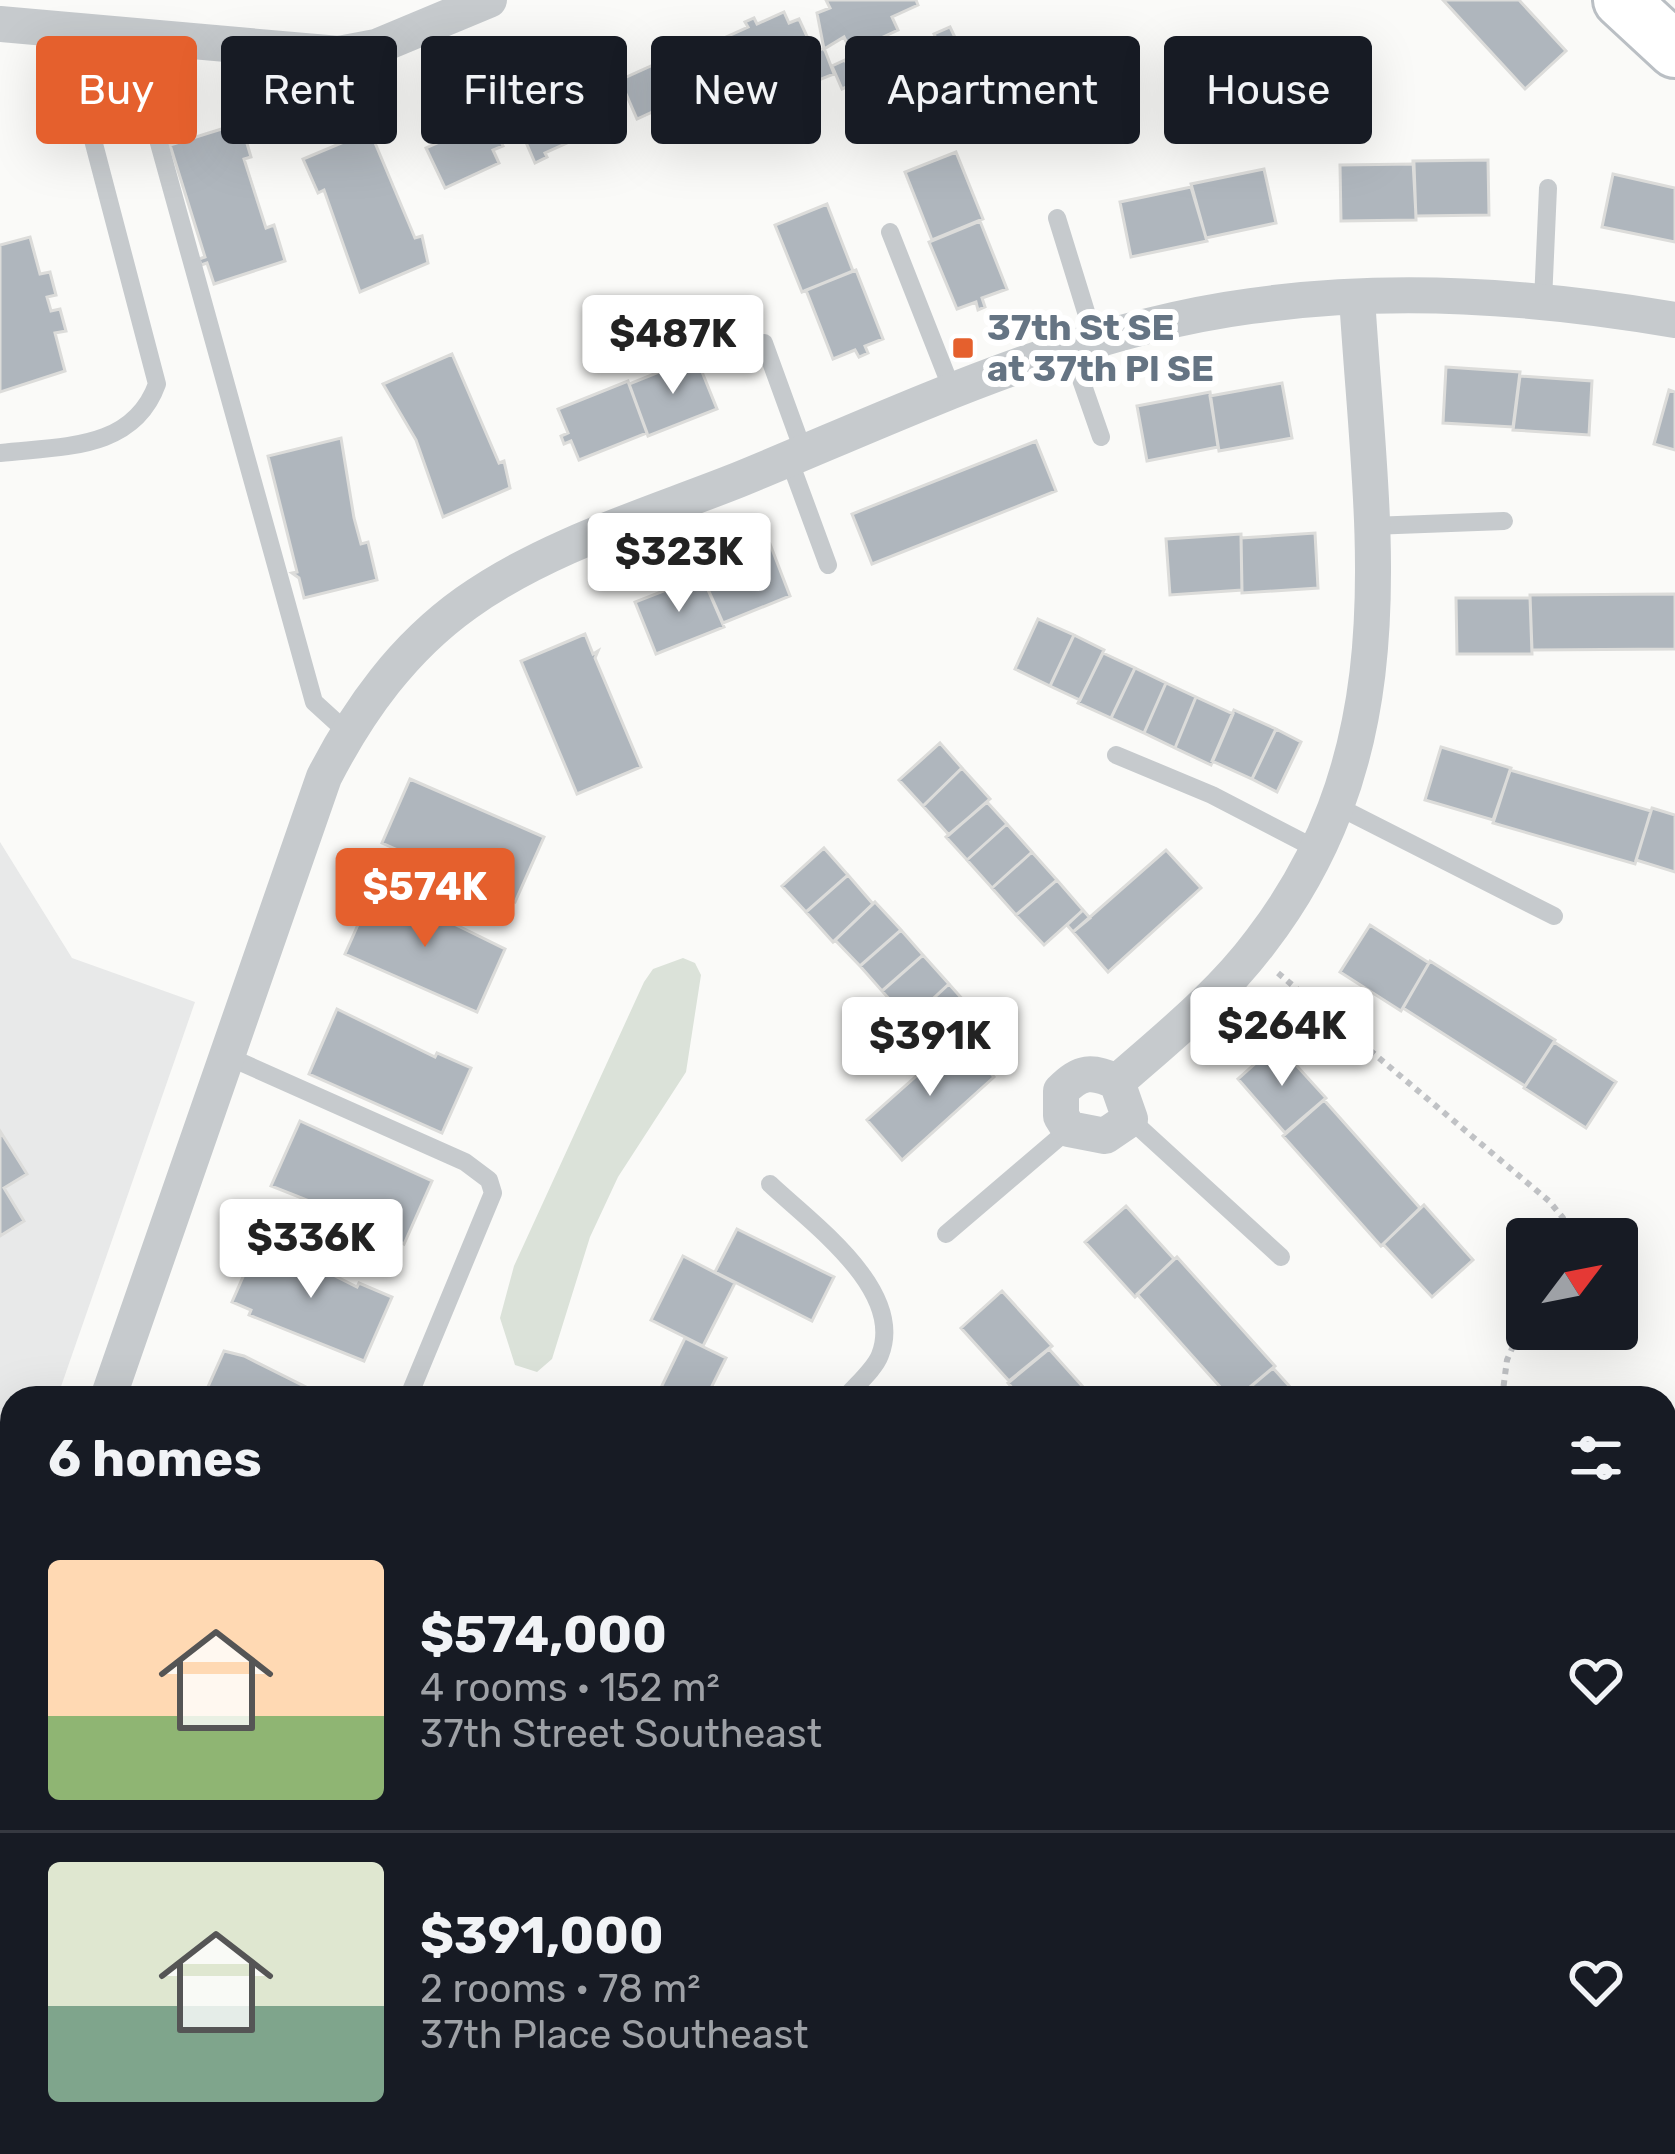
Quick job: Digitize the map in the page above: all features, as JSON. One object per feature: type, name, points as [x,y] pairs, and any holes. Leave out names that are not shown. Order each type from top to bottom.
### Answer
[{"type":"main road","points":[[1621,0],[1675,50]]},
{"type":"street","points":[[197,43],[339,54],[376,47],[489,0]]},
{"type":"street","points":[[0,25],[118,36]]},
{"type":"street","points":[[1117,1082],[1253,952],[1318,850],[1337,806],[1361,727],[1372,666],[1371,526],[1357,297]]},
{"type":"street","points":[[112,1386],[315,800],[348,733],[408,654],[490,588],[570,548],[953,392],[1082,344],[1245,306],[1357,297],[1543,301],[1675,320]]},
{"type":"street","points":[[1096,1072],[1117,1082],[1130,1119],[1105,1136],[1069,1130],[1060,1116],[1061,1091],[1076,1075],[1096,1072]]},
{"type":"lane","points":[[0,453],[94,442],[122,433],[149,407],[157,384],[93,140],[88,33]]},
{"type":"lane","points":[[159,144],[314,702],[348,733]]},
{"type":"lane","points":[[1543,301],[1548,188]]},
{"type":"lane","points":[[1057,218],[1101,436]]},
{"type":"lane","points":[[890,232],[953,392]]},
{"type":"lane","points":[[764,343],[828,565]]},
{"type":"lane","points":[[1371,526],[1504,521]]},
{"type":"lane","points":[[1116,755],[1212,795],[1318,850]]},
{"type":"lane","points":[[1337,806],[1554,916]]},
{"type":"lane","points":[[227,1056],[465,1162],[489,1180],[493,1193],[412,1386]]},
{"type":"lane","points":[[1130,1119],[1281,1257]]},
{"type":"lane","points":[[946,1234],[1069,1130]]},
{"type":"lane","points":[[770,1184],[862,1270],[883,1316],[880,1354],[855,1386]]},
{"type":"path","points":[[1253,952],[1549,1201],[1563,1218]]},
{"type":"path","points":[[1504,1386],[1511,1350]]},
{"type":"shaded area","points":[[0,842],[72,958],[195,1002],[61,1386],[0,1386]]},
{"type":"shaded area","points":[[683,958],[695,963],[701,975],[686,1072],[618,1177],[590,1237],[552,1359],[537,1372],[515,1365],[500,1318],[514,1266],[644,982],[653,969]]},
{"type":"building","points":[[826,0],[916,0],[918,5],[892,17],[898,30],[885,36],[845,36],[824,49],[817,13],[830,8]]},
{"type":"building","points":[[1443,0],[1519,0],[1566,51],[1525,89]]},
{"type":"building","points":[[784,12],[789,23],[799,19],[807,36],[728,36],[748,27],[745,22],[754,18],[757,24]]},
{"type":"building","points":[[950,27],[954,36],[935,36]]},
{"type":"building","points":[[821,49],[834,74],[821,79]]},
{"type":"building","points":[[845,60],[845,88],[842,89],[832,66]]},
{"type":"building","points":[[651,66],[651,113],[637,119],[627,96],[627,77]]},
{"type":"building","points":[[221,129],[221,144],[247,144],[251,157],[244,159],[266,228],[274,225],[285,261],[214,284],[207,263],[201,265],[199,259],[205,257],[170,145],[197,144],[197,137]]},
{"type":"building","points":[[339,144],[375,144],[415,238],[422,236],[428,263],[360,292],[324,190],[318,193],[303,159]]},
{"type":"building","points":[[435,144],[503,146],[493,150],[499,163],[445,188],[426,148]]},
{"type":"building","points":[[527,144],[565,144],[545,153],[547,157],[535,163]]},
{"type":"building","points":[[956,152],[983,219],[932,240],[905,172]]},
{"type":"building","points":[[1488,160],[1489,215],[1416,216],[1413,161]]},
{"type":"building","points":[[1414,164],[1416,220],[1341,221],[1340,165]]},
{"type":"building","points":[[1264,169],[1276,223],[1206,238],[1191,184]]},
{"type":"building","points":[[1613,174],[1675,188],[1675,242],[1602,227]]},
{"type":"building","points":[[1191,187],[1207,241],[1131,257],[1120,202]]},
{"type":"building","points":[[827,204],[853,271],[802,292],[775,225]]},
{"type":"building","points":[[980,221],[1007,289],[982,298],[985,307],[978,310],[976,302],[957,309],[929,242]]},
{"type":"building","points":[[30,237],[40,274],[50,272],[56,295],[47,297],[51,311],[60,309],[66,331],[55,333],[65,371],[0,392],[0,245]]},
{"type":"building","points":[[856,270],[883,339],[865,346],[868,353],[859,357],[855,350],[833,359],[806,290]]},
{"type":"building","points":[[452,354],[499,463],[504,461],[510,488],[443,517],[416,440],[383,384]]},
{"type":"building","points":[[696,357],[717,409],[648,436],[629,384]]},
{"type":"building","points":[[1446,367],[1520,372],[1513,427],[1443,423]]},
{"type":"building","points":[[1520,376],[1592,381],[1589,435],[1513,430]]},
{"type":"building","points":[[628,381],[647,433],[579,460],[571,441],[564,444],[561,436],[568,433],[558,409]]},
{"type":"building","points":[[1282,383],[1292,438],[1219,451],[1210,396]]},
{"type":"building","points":[[1669,390],[1675,392],[1675,450],[1654,444]]},
{"type":"building","points":[[1210,392],[1218,447],[1147,461],[1137,406]]},
{"type":"building","points":[[341,438],[354,518],[361,544],[368,542],[377,580],[304,598],[299,578],[292,573],[297,572],[268,456]]},
{"type":"building","points":[[1036,441],[1056,491],[872,564],[852,514]]},
{"type":"building","points":[[1315,533],[1318,588],[1242,593],[1241,538]]},
{"type":"building","points":[[1241,534],[1242,590],[1170,595],[1166,539]]},
{"type":"building","points":[[770,544],[790,596],[723,623],[700,571]]},
{"type":"building","points":[[702,576],[724,627],[656,654],[635,602]]},
{"type":"building","points":[[1675,594],[1675,649],[1532,650],[1530,595]]},
{"type":"building","points":[[1456,598],[1530,598],[1532,654],[1457,654]]},
{"type":"building","points":[[1038,619],[1074,635],[1050,686],[1015,669]]},
{"type":"building","points":[[585,634],[593,654],[598,651],[595,658],[641,767],[577,794],[521,661]]},
{"type":"building","points":[[1074,635],[1104,650],[1080,700],[1050,686]]},
{"type":"building","points":[[1103,653],[1135,668],[1111,718],[1078,703]]},
{"type":"building","points":[[1135,668],[1166,683],[1144,733],[1111,718]]},
{"type":"building","points":[[1166,683],[1196,697],[1175,748],[1144,733]]},
{"type":"building","points":[[1196,697],[1233,714],[1211,765],[1175,748]]},
{"type":"building","points":[[1234,710],[1276,729],[1252,779],[1212,761]]},
{"type":"building","points":[[1276,729],[1301,742],[1277,792],[1252,779]]},
{"type":"building","points":[[940,743],[962,768],[923,806],[899,780]]},
{"type":"building","points":[[1441,747],[1511,768],[1493,820],[1425,800]]},
{"type":"building","points":[[962,768],[990,799],[949,835],[923,806]]},
{"type":"building","points":[[1510,770],[1651,811],[1635,864],[1493,823]]},
{"type":"building","points":[[410,779],[544,837],[515,902],[382,843]]},
{"type":"building","points":[[987,802],[1007,824],[967,860],[946,837]]},
{"type":"building","points":[[1652,808],[1675,815],[1675,872],[1636,860]]},
{"type":"building","points":[[1007,824],[1032,852],[992,888],[967,860]]},
{"type":"building","points":[[824,848],[848,875],[806,912],[782,886]]},
{"type":"building","points":[[1166,850],[1201,888],[1108,972],[1073,932]]},
{"type":"building","points":[[1032,852],[1057,880],[1016,915],[992,888]]},
{"type":"building","points":[[848,875],[873,904],[833,942],[806,912]]},
{"type":"building","points":[[1057,880],[1083,910],[1044,945],[1016,915]]},
{"type":"building","points":[[373,891],[399,897],[505,949],[477,1012],[345,954]]},
{"type":"building","points":[[875,902],[901,930],[860,966],[835,940]]},
{"type":"building","points":[[1083,910],[1090,918],[1073,932],[1067,925]]},
{"type":"building","points":[[1370,925],[1429,963],[1401,1011],[1340,972]]},
{"type":"building","points":[[901,930],[923,955],[882,991],[860,966]]},
{"type":"building","points":[[923,955],[949,984],[909,1021],[882,991]]},
{"type":"building","points":[[1430,961],[1555,1040],[1525,1086],[1403,1008]]},
{"type":"building","points":[[949,984],[973,1011],[932,1047],[909,1021]]},
{"type":"building","points":[[337,1009],[435,1057],[437,1053],[471,1068],[442,1133],[309,1074]]},
{"type":"building","points":[[952,1030],[959,1038],[941,1053],[934,1045]]},
{"type":"building","points":[[959,1038],[994,1077],[902,1160],[867,1120]]},
{"type":"building","points":[[1554,1042],[1616,1082],[1586,1128],[1524,1088]]},
{"type":"building","points":[[1277,1044],[1326,1098],[1285,1133],[1238,1079]]},
{"type":"building","points":[[1324,1100],[1420,1208],[1381,1246],[1283,1136]]},
{"type":"building","points":[[300,1121],[432,1181],[404,1244],[373,1226],[271,1186]]},
{"type":"building","points":[[0,1131],[27,1174],[4,1188],[24,1221],[0,1236]]},
{"type":"building","points":[[1424,1205],[1473,1260],[1432,1297],[1383,1244]]},
{"type":"building","points":[[1126,1206],[1174,1259],[1135,1297],[1085,1242]]},
{"type":"building","points":[[737,1229],[834,1277],[812,1321],[715,1272]]},
{"type":"building","points":[[260,1238],[357,1287],[359,1283],[392,1297],[364,1361],[249,1315],[251,1310],[232,1302]]},
{"type":"building","points":[[683,1256],[735,1283],[703,1346],[651,1320]]},
{"type":"building","points":[[1177,1257],[1275,1366],[1251,1386],[1219,1386],[1137,1294]]},
{"type":"building","points":[[1002,1291],[1052,1346],[1009,1381],[961,1328]]},
{"type":"building","points":[[685,1338],[726,1358],[712,1386],[662,1386]]},
{"type":"building","points":[[1049,1349],[1082,1386],[1011,1386],[1008,1383]]},
{"type":"building","points":[[224,1351],[304,1386],[208,1386]]},
{"type":"building","points":[[1273,1368],[1289,1386],[1251,1386]]},
{"type":"place","name":"37th St SE at 37th Pl SE","points":[[963,348]]}]
